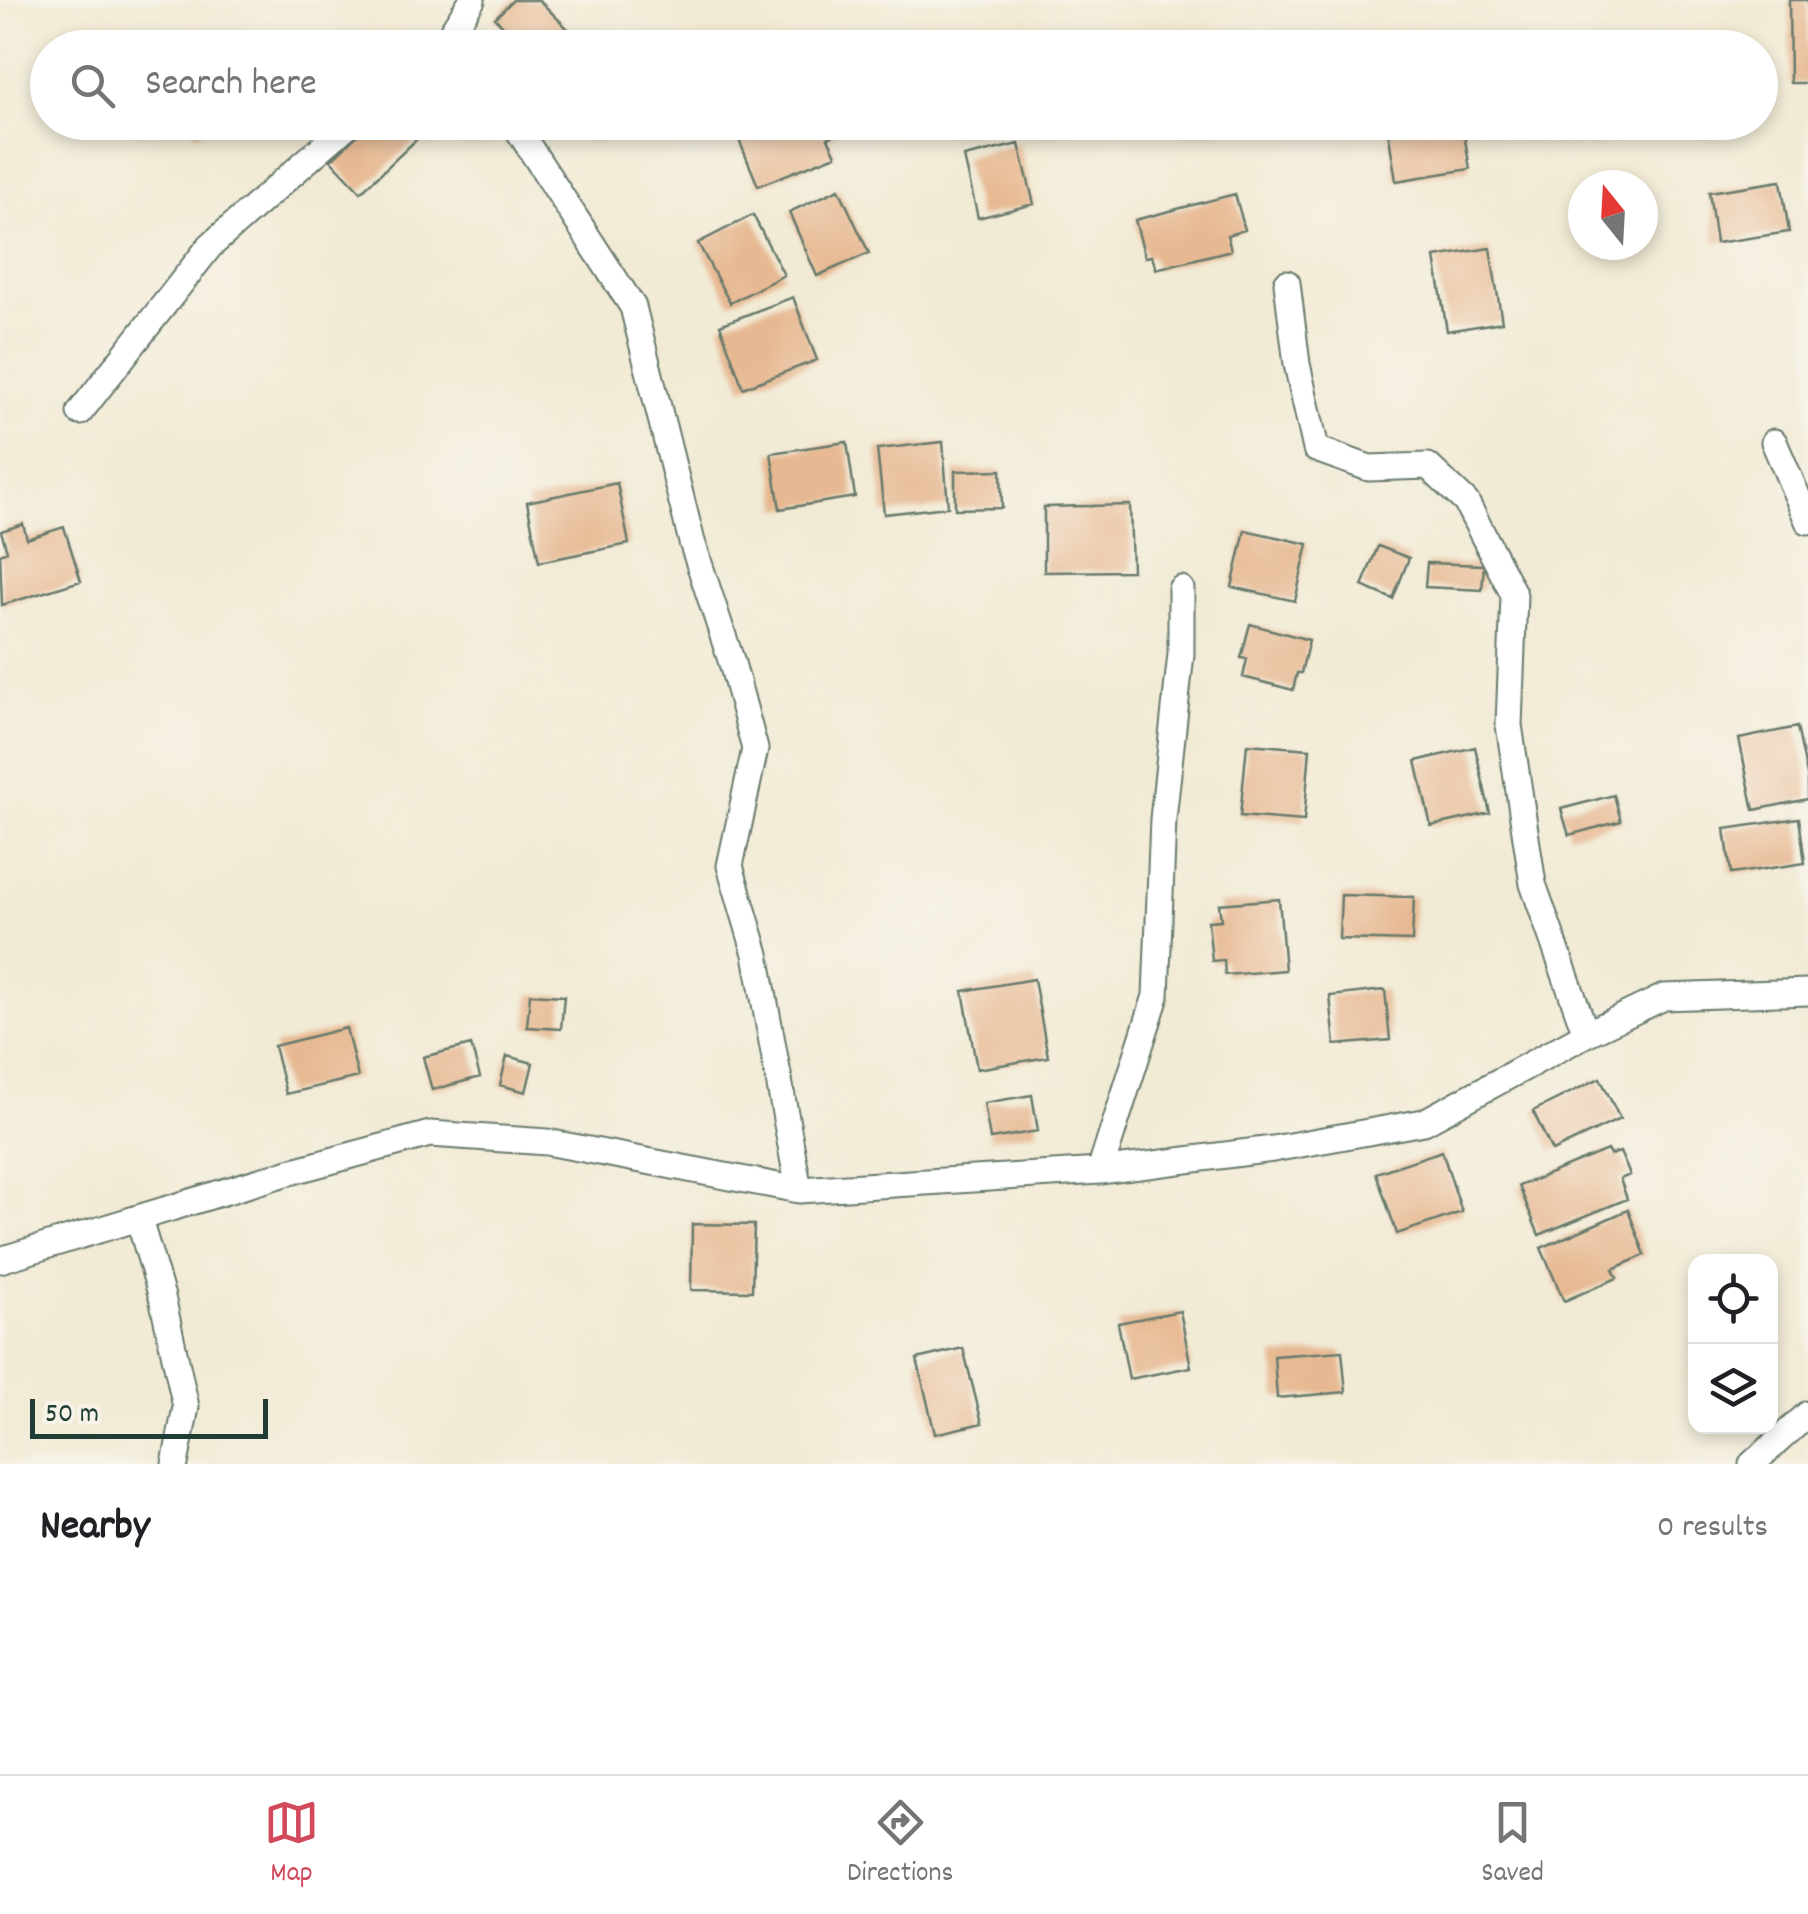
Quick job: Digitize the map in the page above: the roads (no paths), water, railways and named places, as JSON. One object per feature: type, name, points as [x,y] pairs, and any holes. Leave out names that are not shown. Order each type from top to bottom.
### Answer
[{"type":"street","points":[[455,30],[472,0]]},
{"type":"street","points":[[80,412],[210,246],[331,140]]},
{"type":"street","points":[[525,140],[633,307],[692,542],[732,663],[754,750],[730,866],[756,954],[799,1190]]},
{"type":"street","points":[[1286,283],[1316,449],[1369,468],[1428,466],[1466,502],[1514,595],[1508,725],[1533,884],[1586,1034]]},
{"type":"street","points":[[1774,442],[1808,522]]},
{"type":"street","points":[[1100,1171],[1156,996],[1163,819],[1181,654],[1182,588]]},
{"type":"street","points":[[0,1260],[430,1134],[547,1142],[799,1190],[1100,1171],[1272,1149],[1424,1122],[1586,1034],[1664,997],[1808,992]]},
{"type":"street","points":[[139,1220],[162,1297],[186,1406],[175,1464]]},
{"type":"street","points":[[1752,1464],[1808,1414]]}]
